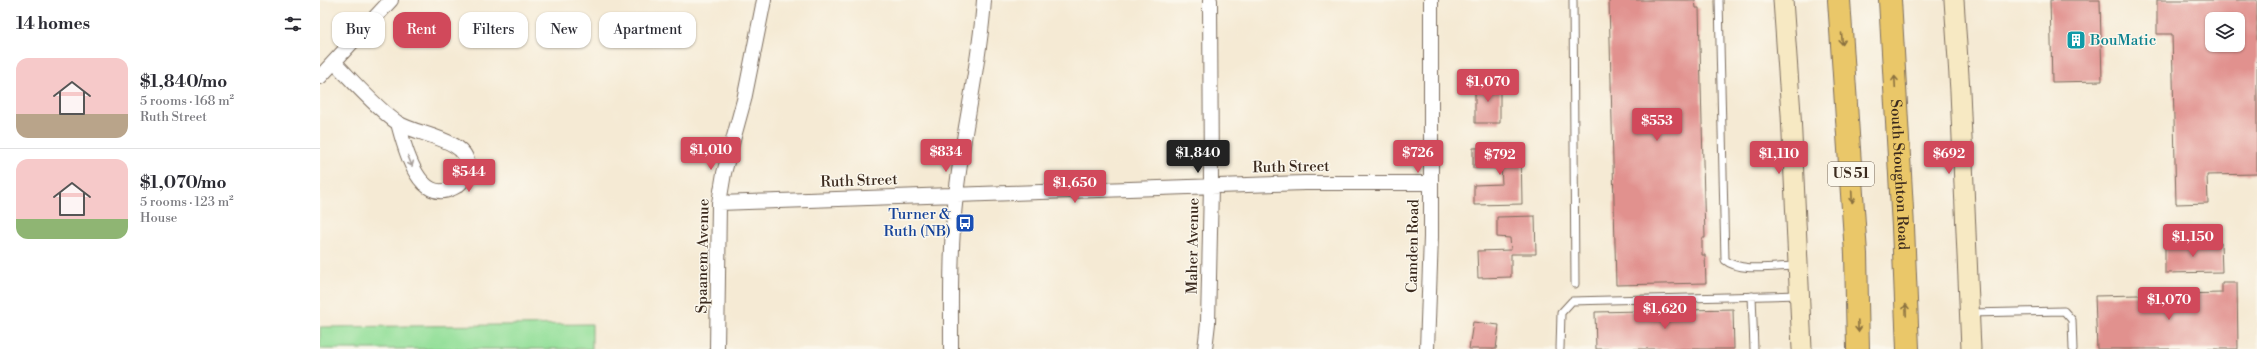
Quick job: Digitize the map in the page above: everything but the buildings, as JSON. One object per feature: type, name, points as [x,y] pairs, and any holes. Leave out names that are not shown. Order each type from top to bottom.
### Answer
[{"type":"main road","name":"US 51","points":[[1839,0],[1855,238],[1858,349]]},
{"type":"main road","name":"South Stoughton Road","points":[[1890,0],[1903,227],[1908,349]]},
{"type":"street","points":[[320,77],[391,0]]},
{"type":"street","name":"Spaanem Avenue","points":[[717,349],[719,203],[724,173],[744,100],[764,0]]},
{"type":"street","points":[[951,349],[952,244],[956,195],[984,0]]},
{"type":"street","name":"Maher Avenue","points":[[1205,349],[1208,323],[1211,186],[1210,0]]},
{"type":"street","name":"Camden Road","points":[[1427,349],[1432,237],[1431,0]]},
{"type":"street","points":[[1783,0],[1802,349]]},
{"type":"street","points":[[1954,0],[1960,91],[1971,349]]},
{"type":"street","points":[[334,62],[398,124],[453,144],[463,151],[467,158],[468,165],[466,176],[458,185],[450,190],[429,188],[423,183],[410,160],[398,124]]},
{"type":"street","name":"Ruth Street","points":[[719,203],[1305,183],[1431,183]]},
{"type":"lane","points":[[1573,0],[1575,284]]},
{"type":"lane","points":[[1719,0],[1725,260],[1732,266],[1744,267],[1798,266]]},
{"type":"lane","points":[[1560,349],[1561,313],[1572,301],[1800,295]]},
{"type":"lane","points":[[1752,296],[1754,349]]},
{"type":"lane","points":[[1970,313],[2064,311],[2072,320],[2073,349]]},
{"type":"green space","points":[[592,324],[592,349],[320,349],[320,327]]},
{"type":"place","name":"BouMatic","points":[[2076,40]]},
{"type":"place","name":"Turner & Ruth (NB)","points":[[965,223]]}]
